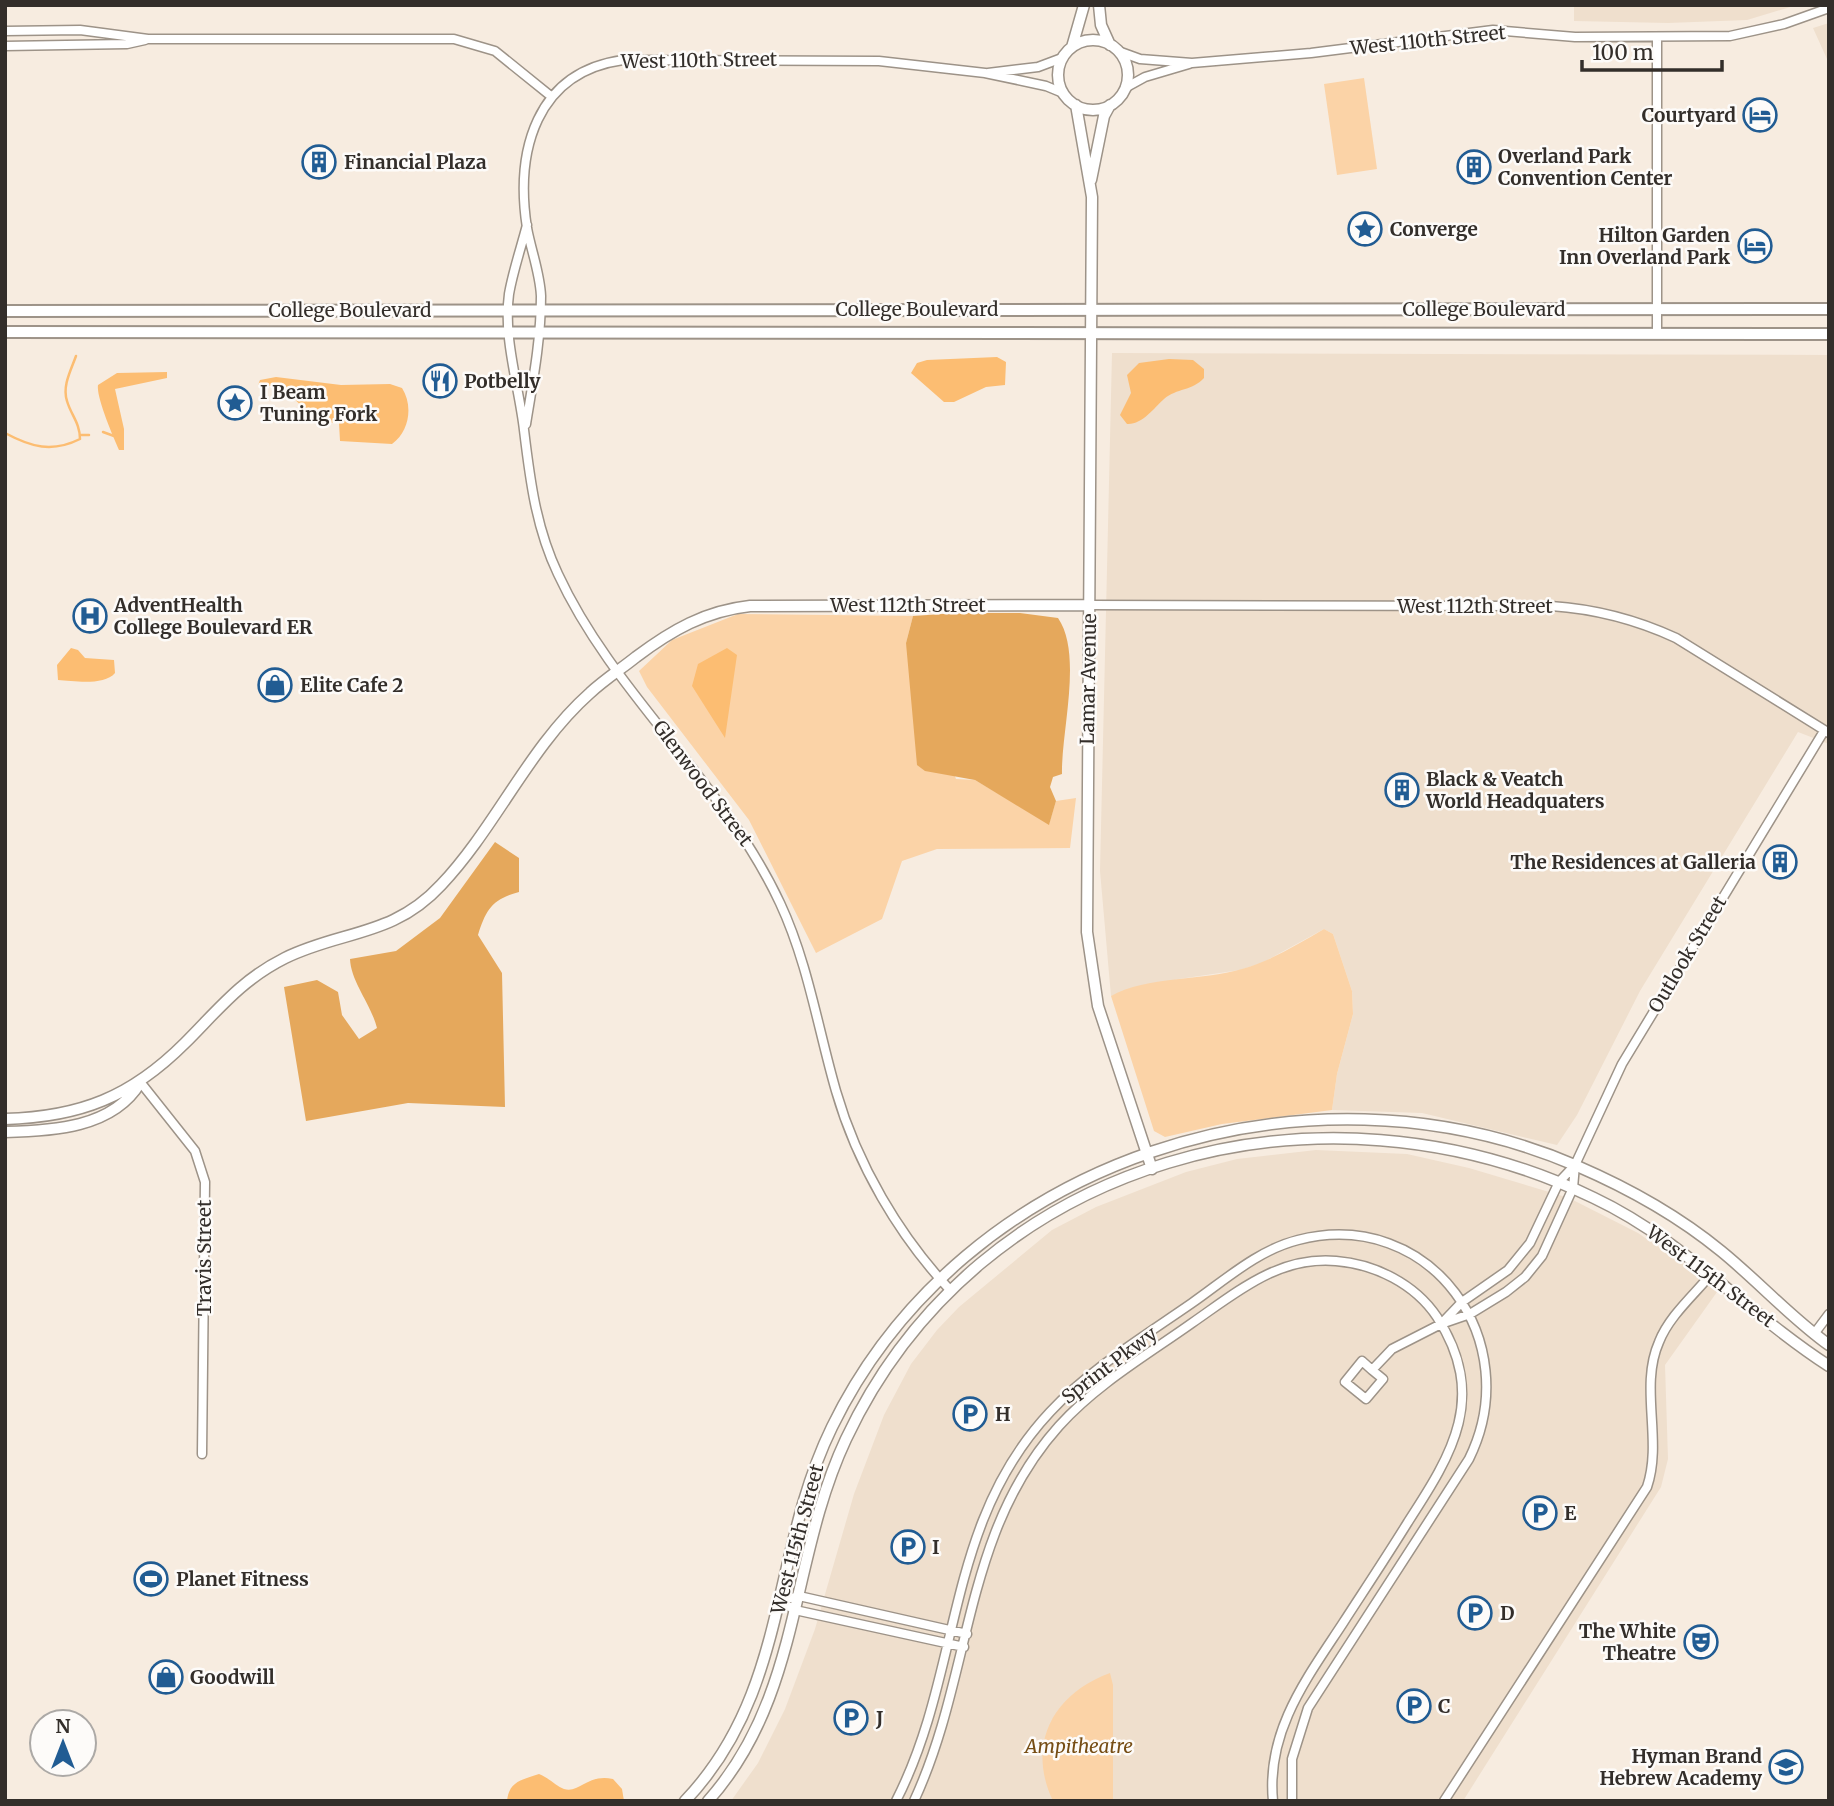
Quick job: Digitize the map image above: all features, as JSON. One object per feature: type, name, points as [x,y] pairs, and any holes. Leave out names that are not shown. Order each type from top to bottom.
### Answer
[{"type":"main road","name":"College Boulevard","points":[[5,310],[1829,309]]},
{"type":"main road","name":"College Boulevard","points":[[5,332],[1829,334]]},
{"type":"street","points":[[1084,5],[1072,47],[1062,58],[1058,78],[1063,93],[1076,106],[1091,110],[1110,105],[1125,88],[1127,72],[1101,25],[1099,5]]},
{"type":"street","name":"West 110th Street","points":[[1114,48],[1140,59],[1192,63],[1311,53],[1493,30],[1574,37],[1657,38],[1745,34],[1829,8]]},
{"type":"street","points":[[5,31],[80,30],[148,39],[454,39],[495,51],[552,97]]},
{"type":"street","points":[[1657,38],[1657,334]]},
{"type":"street","points":[[5,46],[29,43],[127,44],[148,39]]},
{"type":"street","points":[[1072,47],[1093,40],[1114,48]]},
{"type":"street","name":"West 110th Street","points":[[985,74],[1038,66],[1062,58]]},
{"type":"street","name":"West 110th Street","points":[[552,97],[576,75],[592,67],[623,60],[852,60],[985,74],[1046,86],[1063,93]]},
{"type":"street","name":"West 110th Street","points":[[1125,88],[1145,77],[1192,63]]},
{"type":"street","name":"Glenwood Street","points":[[524,430],[539,334],[541,292],[527,225],[528,144],[534,125],[552,97]]},
{"type":"street","name":"Lamar Avenue","points":[[1091,181],[1097,162],[1104,116],[1110,105]]},
{"type":"street","name":"Lamar Avenue","points":[[1076,106],[1091,181],[1087,932],[1098,1006],[1152,1169]]},
{"type":"street","name":"Glenwood Street","points":[[527,225],[509,296],[511,333],[533,496],[550,554],[581,618],[727,810],[766,874],[795,940],[848,1127],[895,1218],[951,1291]]},
{"type":"street","name":"West 112th Street","points":[[5,1132],[64,1128],[107,1114],[132,1098],[141,1083],[186,1042],[238,988],[298,953],[397,920],[422,903],[460,863],[563,722],[589,693],[689,622],[734,608],[1089,605],[1551,606],[1599,611],[1650,626],[1676,638],[1827,732]]},
{"type":"street","name":"Outlook Street","points":[[1573,1188],[1575,1165],[1622,1064],[1827,732]]},
{"type":"street","name":"West 112th Street","points":[[5,1119],[65,1114],[97,1104],[141,1083]]},
{"type":"street","name":"Travis Street","points":[[141,1083],[195,1152],[205,1182],[202,1454]]},
{"type":"street","name":"West 115th Street","points":[[685,1801],[723,1753],[753,1698],[802,1507],[830,1431],[879,1347],[939,1278],[985,1239],[1031,1207],[1085,1178],[1146,1152],[1216,1132],[1259,1125],[1359,1119],[1466,1132],[1520,1145],[1575,1165],[1674,1216],[1722,1252],[1814,1334],[1827,1341]]},
{"type":"street","name":"West 115th Street","points":[[708,1801],[735,1767],[770,1701],[799,1596],[821,1501],[850,1431],[897,1353],[951,1291],[997,1251],[1042,1221],[1096,1191],[1152,1169],[1196,1155],[1258,1142],[1349,1136],[1404,1140],[1452,1149],[1559,1182],[1651,1229],[1712,1273],[1829,1366]]},
{"type":"street","points":[[1441,1324],[1462,1302],[1496,1280],[1518,1258],[1530,1243],[1559,1182],[1575,1165]]},
{"type":"street","points":[[1372,1370],[1392,1349],[1441,1324],[1470,1314],[1506,1292],[1534,1267],[1549,1243],[1573,1188]]},
{"type":"street","name":"Sprint Pkwy","points":[[896,1801],[928,1725],[969,1552],[985,1509],[1014,1457],[1042,1421],[1089,1376],[1260,1256],[1311,1237],[1338,1235],[1365,1238],[1402,1249],[1443,1279],[1470,1314],[1480,1337],[1488,1375],[1487,1404],[1480,1433],[1469,1460],[1308,1708],[1292,1759],[1292,1801]]},
{"type":"street","name":"Sprint Pkwy","points":[[914,1801],[943,1730],[980,1572],[1000,1516],[1017,1483],[1046,1441],[1093,1394],[1252,1282],[1277,1269],[1304,1261],[1334,1260],[1365,1265],[1389,1276],[1413,1292],[1441,1324],[1451,1342],[1461,1376],[1462,1404],[1455,1441],[1444,1467],[1294,1700],[1276,1748],[1273,1801]]},
{"type":"street","points":[[1444,1801],[1647,1487],[1655,1456],[1654,1356],[1669,1325],[1712,1273]]},
{"type":"street","points":[[1814,1334],[1829,1314]]},
{"type":"street","points":[[1362,1362],[1372,1370],[1383,1379],[1366,1399],[1345,1382],[1362,1362]]},
{"type":"street","points":[[780,1601],[799,1596],[967,1634]]},
{"type":"street","points":[[780,1601],[795,1610],[964,1647]]},
{"type":"shaded area","points":[[1574,5],[1797,5],[1747,20],[1668,23],[1574,21]]},
{"type":"shaded area","points":[[1829,23],[1829,135],[1827,59],[1813,28]]},
{"type":"shaded area","points":[[1112,353],[1829,355],[1829,744],[1798,732],[1640,991],[1577,1115],[1557,1145],[1422,1113],[1332,1110],[1337,1074],[1353,1014],[1352,991],[1333,934],[1324,929],[1262,963],[1240,970],[1179,979],[1111,996],[1100,871]]},
{"type":"shaded area","points":[[997,357],[1006,362],[1005,385],[986,387],[954,402],[944,402],[911,373],[917,363],[927,360]]},
{"type":"shaded area","points":[[1169,359],[1193,360],[1204,369],[1204,378],[1195,385],[1169,395],[1138,422],[1127,424],[1120,415],[1131,393],[1127,375],[1139,363]]},
{"type":"shaded area","points":[[167,372],[167,378],[115,389],[124,429],[124,450],[119,450],[102,407],[98,385],[117,373]]},
{"type":"shaded area","points":[[276,377],[341,385],[390,384],[402,388],[408,402],[406,425],[392,444],[340,441],[339,423],[318,422],[282,387],[258,385],[260,380]]},
{"type":"shaded area","points":[[1020,613],[1058,618],[1065,633],[1069,652],[1069,693],[1062,774],[1053,777],[1050,787],[1056,801],[1049,825],[975,780],[925,771],[917,765],[906,643],[913,616]]},
{"type":"shaded area","points":[[71,648],[78,650],[85,658],[114,660],[115,673],[104,680],[96,681],[58,680],[57,665]]},
{"type":"shaded area","points":[[727,648],[737,655],[725,738],[692,686],[698,664]]},
{"type":"shaded area","points":[[495,842],[519,858],[519,892],[502,898],[491,907],[478,935],[502,973],[505,1107],[408,1103],[306,1121],[284,987],[317,980],[338,992],[342,1015],[359,1039],[377,1028],[354,976],[350,959],[396,951],[440,918]]},
{"type":"shaded area","points":[[1316,1150],[1407,1154],[1469,1168],[1569,1198],[1638,1233],[1684,1264],[1717,1292],[1665,1365],[1668,1459],[1661,1487],[1463,1801],[731,1801],[758,1763],[785,1709],[815,1629],[854,1494],[884,1415],[911,1364],[937,1330],[959,1307],[1052,1230],[1096,1207],[1186,1172],[1237,1159]]},
{"type":"shaded area","points":[[539,1774],[569,1790],[597,1779],[613,1779],[622,1789],[624,1801],[507,1801],[514,1785]]},
{"type":"green space","points":[[1364,78],[1377,169],[1337,175],[1324,84]]},
{"type":"green space","points":[[738,614],[913,616],[906,643],[956,779],[975,780],[1049,824],[1056,801],[1076,798],[1070,848],[937,849],[902,861],[882,919],[816,953],[749,820],[647,687],[639,671],[672,640]]},
{"type":"green space","points":[[1324,929],[1333,934],[1352,991],[1353,1014],[1337,1074],[1332,1110],[1222,1124],[1165,1137],[1154,1131],[1111,996],[1141,985],[1226,973],[1253,966]]},
{"type":"green space","name":"Ampitheatre","points":[[1110,1673],[1113,1685],[1113,1801],[1053,1801],[1045,1780],[1042,1760],[1044,1741],[1050,1724],[1073,1694]]},
{"type":"waterway","points":[[5,433],[33,445],[51,447],[80,439],[79,428],[66,395],[68,378],[76,356]]},
{"type":"waterway","points":[[103,432],[114,436]]},
{"type":"waterway","points":[[80,435],[89,435]]},
{"type":"place","name":"Courtyard","points":[[1760,115]]},
{"type":"place","name":"Financial Plaza","points":[[319,162]]},
{"type":"place","name":"Overland Park Convention Center","points":[[1474,167]]},
{"type":"place","name":"Converge","points":[[1365,229]]},
{"type":"place","name":"Hilton Garden Inn Overland Park","points":[[1755,246]]},
{"type":"place","name":"Potbelly","points":[[440,381]]},
{"type":"place","name":"I Beam Tuning Fork","points":[[235,403]]},
{"type":"place","name":"AdventHealth College Boulevard ER","points":[[90,616]]},
{"type":"place","name":"Elite Cafe 2","points":[[275,685]]},
{"type":"place","name":"Black & Veatch World Headquaters","points":[[1402,790]]},
{"type":"place","name":"The Residences at Galleria","points":[[1780,862]]},
{"type":"place","name":"H","points":[[970,1414]]},
{"type":"place","name":"E","points":[[1540,1513]]},
{"type":"place","name":"I","points":[[908,1547]]},
{"type":"place","name":"Planet Fitness","points":[[151,1579]]},
{"type":"place","name":"D","points":[[1475,1613]]},
{"type":"place","name":"The White Theatre","points":[[1701,1642]]},
{"type":"place","name":"Goodwill","points":[[166,1677]]},
{"type":"place","name":"C","points":[[1414,1706]]},
{"type":"place","name":"J","points":[[851,1718]]},
{"type":"place","name":"Hyman Brand Hebrew Academy","points":[[1786,1767]]}]
